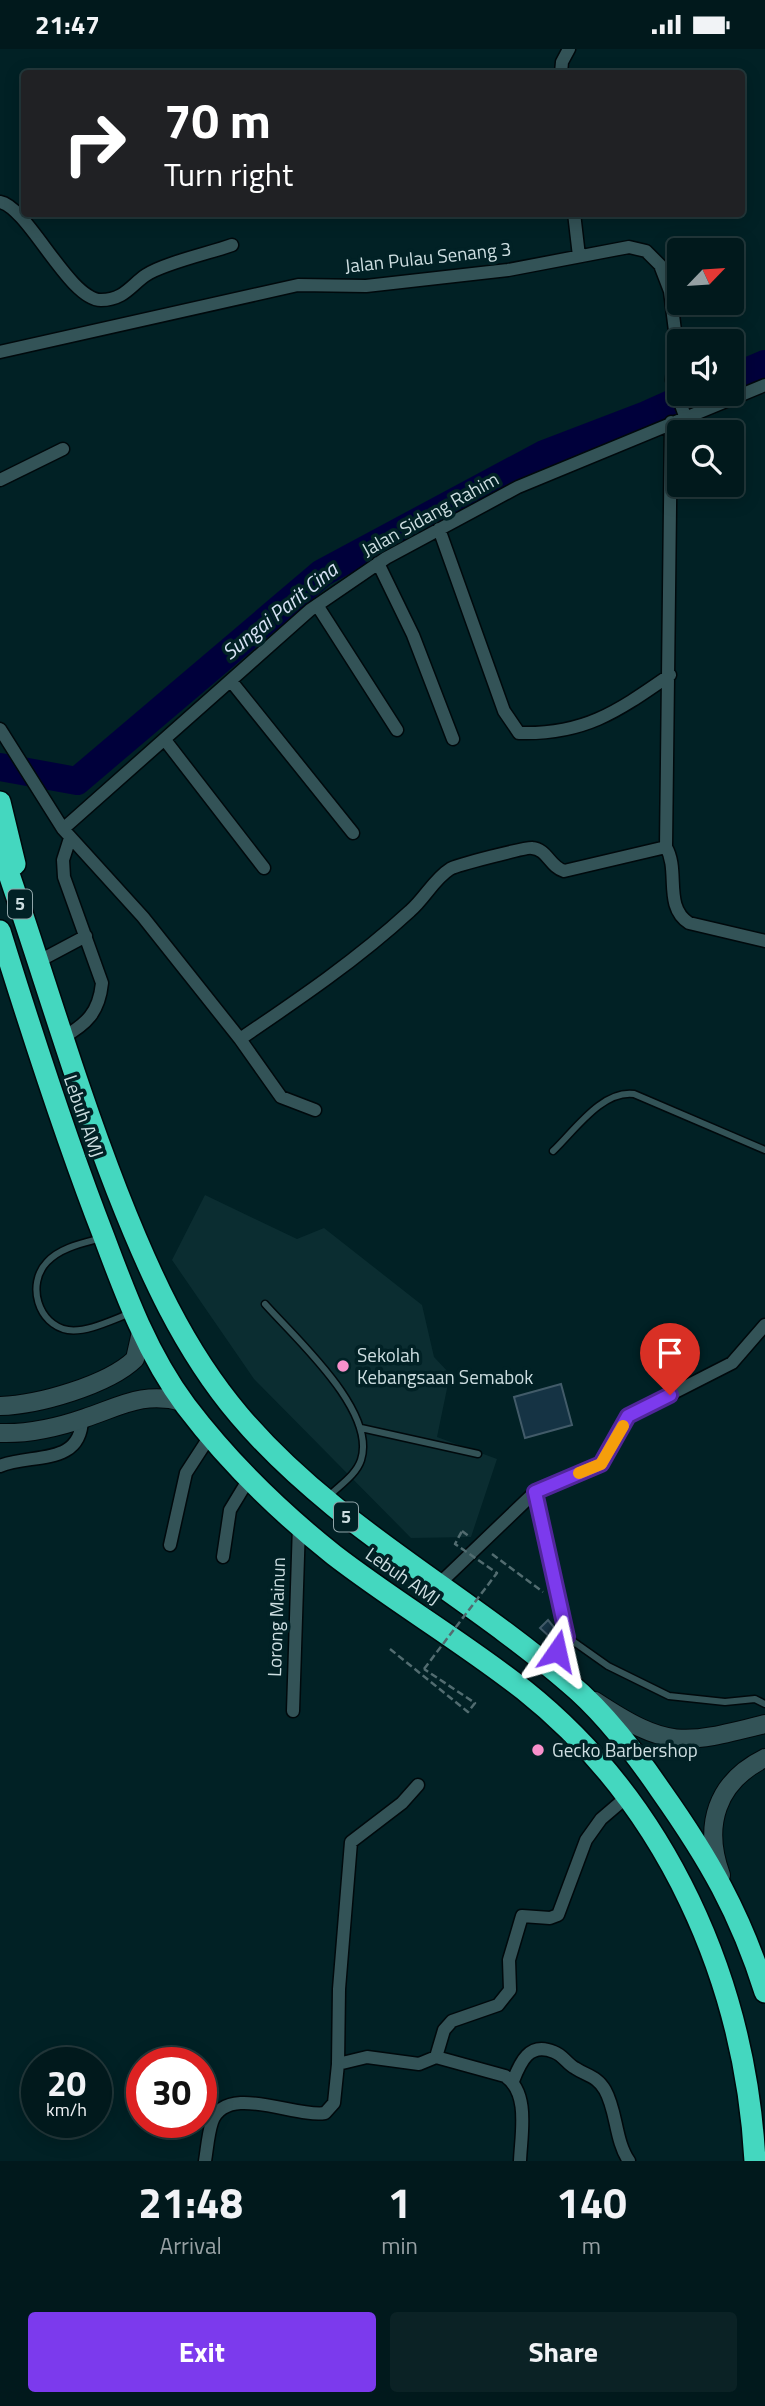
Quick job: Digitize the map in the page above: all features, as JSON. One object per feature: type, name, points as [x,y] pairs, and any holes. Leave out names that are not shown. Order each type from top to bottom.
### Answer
[{"type":"highway","points":[[0,802],[39,961]]},
{"type":"highway","name":"Lebuh AMJ","points":[[0,848],[62,1038],[144,1260],[188,1347],[238,1414],[325,1499],[572,1685],[634,1752],[702,1849],[730,1898],[765,1992]]},
{"type":"highway","name":"Lebuh AMJ","points":[[0,931],[71,1154],[137,1322],[183,1402],[210,1436],[250,1477],[334,1555],[524,1690],[567,1727],[629,1795],[675,1866],[733,2010],[746,2074],[755,2161]]},
{"type":"highway","points":[[0,944],[15,978]]},
{"type":"street","points":[[561,70],[569,49]]},
{"type":"street","points":[[0,202],[9,204],[18,213],[48,255],[76,284],[90,297],[101,300],[130,292],[147,275],[232,245]]},
{"type":"street","points":[[574,217],[579,256]]},
{"type":"street","name":"Jalan Pulau Senang 3","points":[[0,352],[298,285],[366,286],[508,269],[629,247],[646,250],[660,265],[670,291],[676,339],[672,380],[683,411]]},
{"type":"street","name":"Jalan Sidang Rahim","points":[[673,420],[683,411],[765,385]]},
{"type":"street","name":"Jalan Sidang Rahim","points":[[66,834],[165,740],[317,605],[378,563],[518,487],[667,424]]},
{"type":"street","points":[[0,480],[62,449]]},
{"type":"street","points":[[671,497],[667,846],[673,859],[674,907],[680,917],[689,923],[765,941]]},
{"type":"street","points":[[439,529],[504,711],[519,733],[570,730],[597,722],[670,675]]},
{"type":"street","points":[[378,563],[418,646],[453,739]]},
{"type":"street","points":[[317,605],[397,730]]},
{"type":"street","points":[[231,681],[353,833]]},
{"type":"street","points":[[0,729],[47,809],[66,834],[143,917],[240,1039],[281,1097],[315,1110]]},
{"type":"street","points":[[165,740],[264,868]]},
{"type":"street","points":[[62,1038],[93,1017],[100,1002],[102,983],[64,877],[66,834]]},
{"type":"street","points":[[240,1039],[321,983],[412,910],[443,874],[463,862],[505,856],[528,847],[537,849],[555,869],[564,871],[667,846]]},
{"type":"street","points":[[39,961],[86,936]]},
{"type":"street","points":[[0,1406],[87,1388],[108,1380],[135,1359],[137,1322]]},
{"type":"street","points":[[438,1585],[535,1492],[601,1464],[628,1416],[732,1363],[765,1325]]},
{"type":"street","points":[[0,1433],[32,1431],[82,1419],[145,1397],[163,1396],[183,1402]]},
{"type":"street","points":[[0,1466],[59,1455],[79,1438],[82,1419]]},
{"type":"street","points":[[170,1545],[186,1473],[210,1436]]},
{"type":"street","points":[[223,1557],[230,1510],[250,1477]]},
{"type":"street","points":[[535,1492],[567,1637],[547,1665]]},
{"type":"street","name":"Lorong Mainun","points":[[293,1711],[293,1616],[299,1524]]},
{"type":"street","points":[[572,1685],[633,1726],[662,1738],[689,1740],[765,1724]]},
{"type":"street","points":[[730,1898],[715,1859],[710,1833],[718,1807],[731,1784],[765,1758]]},
{"type":"street","points":[[205,2161],[212,2123],[225,2106],[242,2102],[325,2113],[334,2103],[338,2064],[339,1989],[351,1842],[402,1803],[418,1785]]},
{"type":"street","points":[[436,2057],[444,2030],[452,2021],[488,2010],[505,1999],[510,1990],[509,1960],[522,1916],[534,1914],[544,1918],[558,1915],[586,1840],[601,1819],[629,1795]]},
{"type":"street","points":[[513,2081],[521,2060],[527,2054],[545,2050],[554,2052],[571,2066],[592,2075],[604,2087],[613,2106],[629,2161]]},
{"type":"street","points":[[338,2064],[367,2057],[419,2064],[436,2057],[505,2076],[513,2081],[520,2099],[520,2161]]},
{"type":"lane","points":[[553,1151],[607,1099],[621,1093],[634,1094],[765,1150]]},
{"type":"lane","points":[[104,1238],[72,1247],[47,1262],[37,1282],[39,1306],[51,1324],[70,1331],[137,1322]]},
{"type":"lane","points":[[265,1304],[348,1399],[362,1427],[361,1459],[353,1473],[325,1499]]},
{"type":"lane","points":[[362,1427],[478,1454]]},
{"type":"lane","points":[[567,1637],[608,1666],[669,1696],[725,1702],[755,1699],[765,1704]]},
{"type":"path","points":[[390,1649],[468,1712],[475,1703],[424,1669],[497,1573],[456,1543],[462,1531],[547,1595]]},
{"type":"shaded area","name":"Sekolah Kebangsaan Semabok","points":[[205,1195],[297,1239],[324,1228],[422,1305],[434,1357],[450,1374],[437,1437],[497,1459],[471,1537],[411,1538],[254,1379],[172,1260]]},
{"type":"building","points":[[561,1384],[572,1425],[525,1438],[514,1397]]},
{"type":"building","points":[[548,1620],[557,1631],[551,1638],[540,1628]]},
{"type":"waterway","name":"Sungai Parit Cina","points":[[744,373],[765,364]]},
{"type":"waterway","name":"Sungai Parit Cina","points":[[0,767],[77,781],[322,573],[544,454],[667,406]]},
{"type":"slow traffic","points":[[579,1473],[601,1464],[623,1426]]},
{"type":"place","name":"Sekolah Kebangsaan Semabok","points":[[343,1366]]},
{"type":"place","name":"Gecko Barbershop","points":[[538,1750]]},
{"type":"route","points":[[557,1651],[567,1637],[535,1492],[601,1464],[628,1416],[670,1395]]}]
